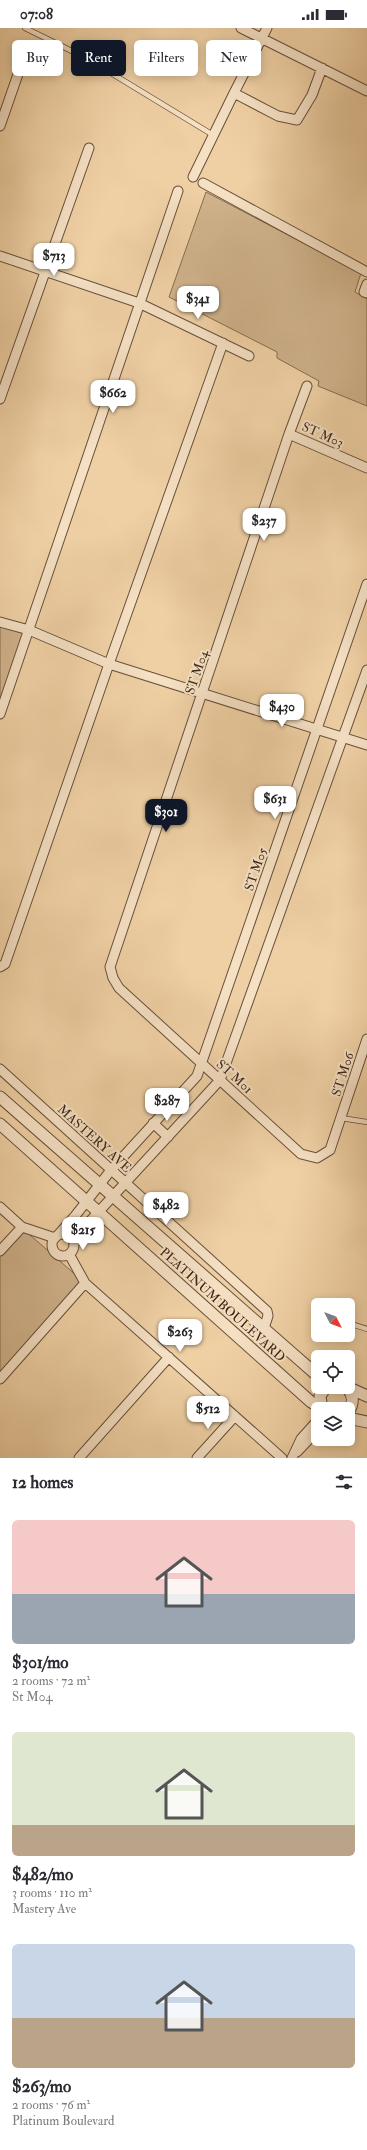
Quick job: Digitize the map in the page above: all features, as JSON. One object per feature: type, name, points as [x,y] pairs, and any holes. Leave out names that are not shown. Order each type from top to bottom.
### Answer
[{"type":"street","points":[[241,28],[367,91]]},
{"type":"street","points":[[193,177],[213,134],[267,28]]},
{"type":"street","points":[[234,93],[278,116],[297,120],[312,95],[322,68]]},
{"type":"street","points":[[0,126],[17,76]]},
{"type":"street","points":[[0,399],[89,148]]},
{"type":"street","points":[[203,183],[367,272]]},
{"type":"street","points":[[0,714],[178,191]]},
{"type":"street","points":[[0,256],[139,303],[249,356]]},
{"type":"street","points":[[367,284],[364,292],[367,293]]},
{"type":"street","points":[[0,967],[5,964],[109,664],[223,343]]},
{"type":"street","name":"ST M04","points":[[110,967],[289,434],[307,386]]},
{"type":"street","name":"ST M03","points":[[289,434],[367,468]]},
{"type":"street","name":"ST M05","points":[[56,1237],[111,1170],[197,1076],[367,584]]},
{"type":"street","points":[[0,622],[29,630],[109,664],[318,728],[367,745]]},
{"type":"street","points":[[56,1237],[52,1247],[54,1251],[61,1256],[69,1254],[80,1232],[114,1197],[220,1080],[367,670]]},
{"type":"street","name":"ST M01","points":[[110,967],[113,978],[119,988],[301,1154],[317,1158],[330,1150],[341,1118]]},
{"type":"street","name":"ST M06","points":[[341,1118],[367,1039]]},
{"type":"street","name":"MASTERY AVE","points":[[0,1068],[267,1311],[268,1316],[264,1328]]},
{"type":"street","name":"PLATINUM BOULEVARD","points":[[0,1097],[311,1370]]},
{"type":"street","points":[[153,1123],[168,1137]]},
{"type":"street","name":"PLATINUM BOULEVARD","points":[[0,1124],[312,1402]]},
{"type":"street","points":[[0,1207],[22,1227],[56,1237],[66,1235],[74,1244]]},
{"type":"street","points":[[0,1251],[22,1227]]},
{"type":"street","points":[[69,1254],[86,1283],[282,1458]]},
{"type":"street","points":[[0,1379],[86,1283]]},
{"type":"street","points":[[79,1458],[169,1357]]},
{"type":"street","points":[[355,1391],[367,1396]]},
{"type":"street","points":[[197,1458],[235,1416]]},
{"type":"street","points":[[355,1419],[367,1422]]},
{"type":"street","points":[[293,1456],[301,1439],[311,1428]]},
{"type":"street","points":[[293,1456],[311,1437]]},
{"type":"lane","points":[[25,28],[88,59],[213,134]]},
{"type":"lane","points":[[341,1118],[367,1122]]},
{"type":"lane","points":[[355,1325],[367,1329]]},
{"type":"shaded area","points":[[206,192],[361,273],[355,292],[367,299],[367,406],[318,386],[319,381],[277,358],[277,352],[169,297]]},
{"type":"shaded area","points":[[0,622],[29,630],[0,714]]},
{"type":"shaded area","points":[[22,1228],[85,1283],[0,1379],[0,1252]]}]
